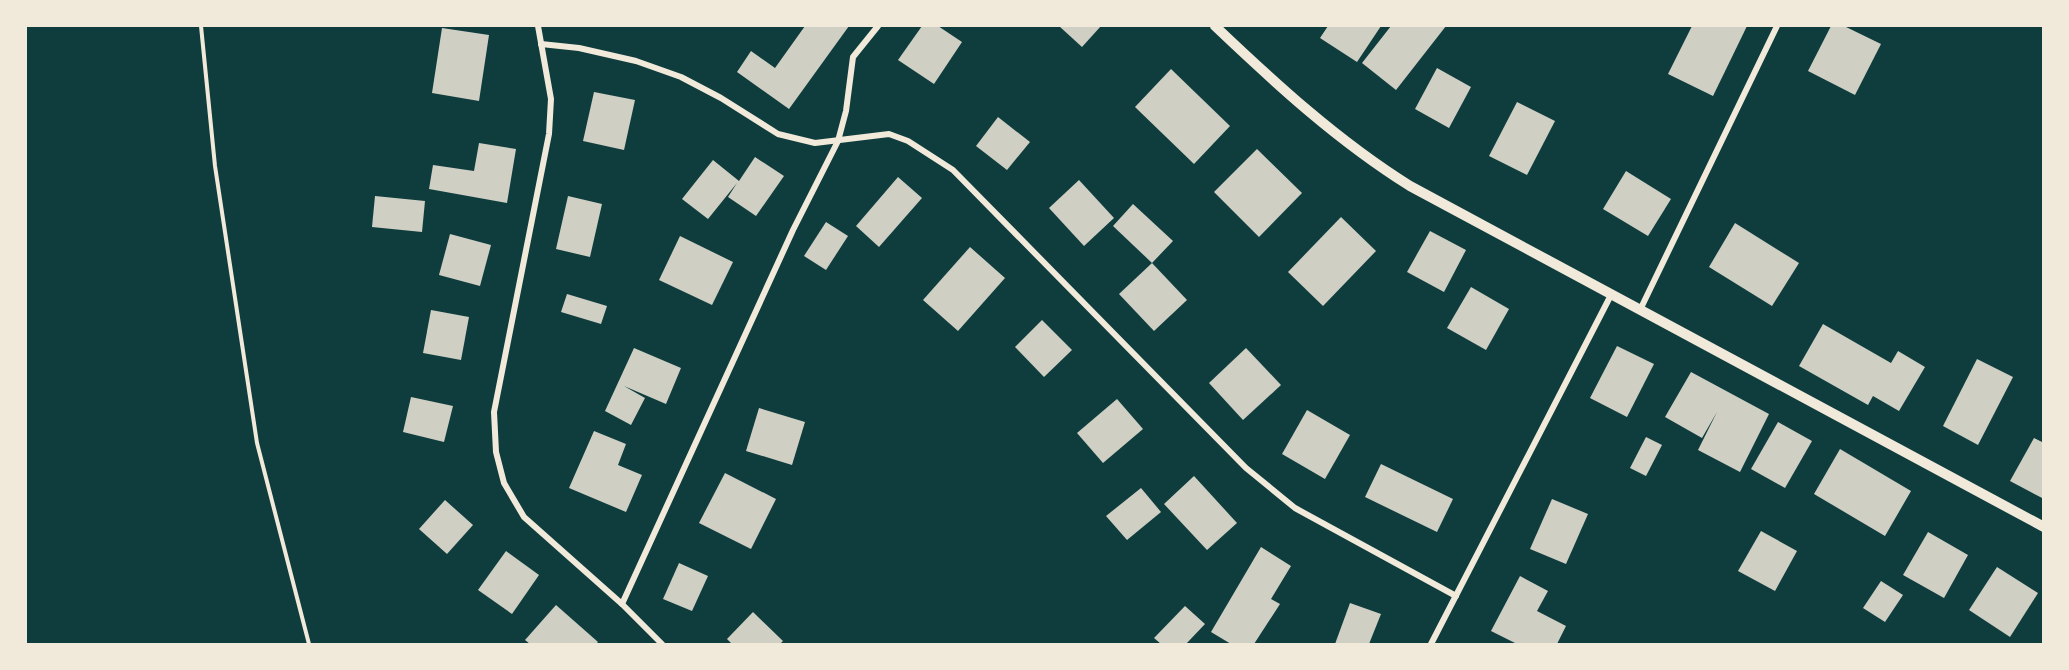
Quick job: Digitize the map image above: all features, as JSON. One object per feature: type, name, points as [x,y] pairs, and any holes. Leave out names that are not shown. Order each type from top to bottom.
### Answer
[{"type":"street","points":[[538,26],[551,99],[549,134],[494,412],[496,452],[504,483],[524,516],[575,565],[622,604],[662,645]]},
{"type":"street","points":[[622,604],[793,230],[838,141],[846,111],[854,57],[878,26]]},
{"type":"street","points":[[1215,26],[1299,104],[1378,166],[1640,311],[2043,527]]},
{"type":"street","points":[[1640,311],[1777,26]]},
{"type":"street","points":[[541,44],[579,48],[636,61],[681,78],[721,98],[778,134],[815,143],[889,134],[908,141],[953,170],[1246,468],[1295,508],[1354,543],[1456,596]]},
{"type":"street","points":[[1431,645],[1611,295]]},
{"type":"path","points":[[201,26],[216,166],[257,443],[309,645]]},
{"type":"building","points":[[805,26],[849,26],[789,109],[737,72],[751,51],[775,68]]},
{"type":"building","points":[[922,26],[938,26],[962,42],[934,84],[898,60]]},
{"type":"building","points":[[1059,26],[1101,26],[1082,47]]},
{"type":"building","points":[[1328,26],[1381,26],[1357,62],[1320,38]]},
{"type":"building","points":[[1391,26],[1446,26],[1396,90],[1362,63]]},
{"type":"building","points":[[1692,26],[1747,26],[1713,96],[1668,74]]},
{"type":"building","points":[[1831,26],[1844,26],[1881,44],[1855,95],[1808,71]]},
{"type":"building","points":[[442,28],[489,35],[479,101],[432,93]]},
{"type":"building","points":[[1437,68],[1471,87],[1449,128],[1415,109]]},
{"type":"building","points":[[1171,69],[1230,126],[1194,164],[1135,107]]},
{"type":"building","points":[[594,92],[635,100],[624,150],[583,141]]},
{"type":"building","points":[[1517,102],[1555,121],[1527,175],[1489,156]]},
{"type":"building","points":[[998,117],[1030,142],[1007,170],[976,146]]},
{"type":"building","points":[[479,143],[516,149],[507,203],[429,189],[433,165],[474,171]]},
{"type":"building","points":[[1257,149],[1302,193],[1259,237],[1214,192]]},
{"type":"building","points":[[755,157],[784,176],[756,216],[728,197],[737,183],[708,219],[682,199],[713,160],[739,181]]},
{"type":"building","points":[[1626,171],[1671,199],[1648,236],[1603,209]]},
{"type":"building","points":[[898,177],[922,198],[879,247],[856,226]]},
{"type":"building","points":[[1079,180],[1114,218],[1084,246],[1049,208]]},
{"type":"building","points":[[375,196],[425,201],[422,232],[372,227]]},
{"type":"building","points":[[568,196],[602,204],[590,257],[556,249]]},
{"type":"building","points":[[1133,204],[1173,241],[1152,263],[1113,226]]},
{"type":"building","points":[[1341,217],[1376,251],[1323,306],[1288,272]]},
{"type":"building","points":[[826,222],[848,236],[826,270],[804,256]]},
{"type":"building","points":[[1735,223],[1799,263],[1772,306],[1709,267]]},
{"type":"building","points":[[1430,231],[1466,250],[1444,292],[1407,272]]},
{"type":"building","points":[[450,234],[491,245],[480,286],[439,275]]},
{"type":"building","points":[[680,236],[733,262],[712,305],[659,280]]},
{"type":"building","points":[[970,247],[1005,278],[958,331],[923,300]]},
{"type":"building","points":[[1152,263],[1187,300],[1154,331],[1119,294]]},
{"type":"building","points":[[1471,287],[1509,309],[1486,350],[1447,328]]},
{"type":"building","points":[[567,294],[607,306],[601,324],[561,312]]},
{"type":"building","points":[[431,310],[469,317],[461,360],[423,353]]},
{"type":"building","points":[[1042,320],[1072,350],[1044,377],[1015,347]]},
{"type":"building","points":[[1823,324],[1891,363],[1898,351],[1925,367],[1899,411],[1873,396],[1868,405],[1799,366]]},
{"type":"building","points":[[1617,346],[1654,364],[1627,417],[1590,398]]},
{"type":"building","points":[[634,348],[681,368],[666,404],[624,386],[645,398],[631,425],[605,411]]},
{"type":"building","points":[[1246,348],[1281,385],[1243,420],[1209,383]]},
{"type":"building","points":[[1977,359],[2013,377],[1978,445],[1943,426]]},
{"type":"building","points":[[1691,372],[1769,414],[1740,472],[1698,450],[1717,412],[1702,438],[1665,417]]},
{"type":"building","points":[[411,397],[453,406],[444,442],[403,432]]},
{"type":"building","points":[[1117,399],[1143,429],[1103,463],[1077,433]]},
{"type":"building","points":[[759,408],[805,422],[792,465],[746,451]]},
{"type":"building","points":[[1307,410],[1350,435],[1325,479],[1282,454]]},
{"type":"building","points":[[1778,422],[1812,441],[1785,488],[1751,469]]},
{"type":"building","points":[[594,431],[626,444],[618,465],[642,475],[626,512],[569,488]]},
{"type":"building","points":[[1646,437],[1662,445],[1646,476],[1630,468]]},
{"type":"building","points":[[2034,438],[2044,443],[2044,499],[2010,481]]},
{"type":"building","points":[[1840,449],[1911,491],[1885,536],[1814,494]]},
{"type":"building","points":[[1381,464],[1453,499],[1437,532],[1365,497]]},
{"type":"building","points":[[725,473],[776,499],[751,549],[699,523]]},
{"type":"building","points":[[1194,476],[1237,523],[1207,550],[1164,504]]},
{"type":"building","points":[[1141,488],[1161,512],[1127,540],[1106,516]]},
{"type":"building","points":[[1552,499],[1588,514],[1566,564],[1530,549]]},
{"type":"building","points":[[445,500],[473,525],[447,554],[419,529]]},
{"type":"building","points":[[1761,531],[1797,551],[1775,591],[1738,571]]},
{"type":"building","points":[[1928,532],[1968,555],[1944,598],[1903,575]]},
{"type":"building","points":[[1261,547],[1291,566],[1271,599],[1280,604],[1254,644],[1231,644],[1211,632]]},
{"type":"building","points":[[506,551],[539,575],[512,614],[478,590]]},
{"type":"building","points":[[679,563],[708,576],[692,611],[663,599]]},
{"type":"building","points":[[1997,567],[2038,593],[2010,637],[1969,610]]},
{"type":"building","points":[[1520,576],[1548,591],[1537,611],[1566,626],[1557,644],[1517,644],[1491,631]]},
{"type":"building","points":[[1881,581],[1903,595],[1885,622],[1863,608]]},
{"type":"building","points":[[1350,603],[1381,614],[1369,644],[1335,644]]},
{"type":"building","points":[[556,605],[598,642],[596,644],[530,644],[525,640]]},
{"type":"building","points":[[1185,606],[1205,624],[1186,644],[1161,644],[1154,638]]},
{"type":"building","points":[[753,612],[783,641],[780,644],[732,644],[727,639]]}]
